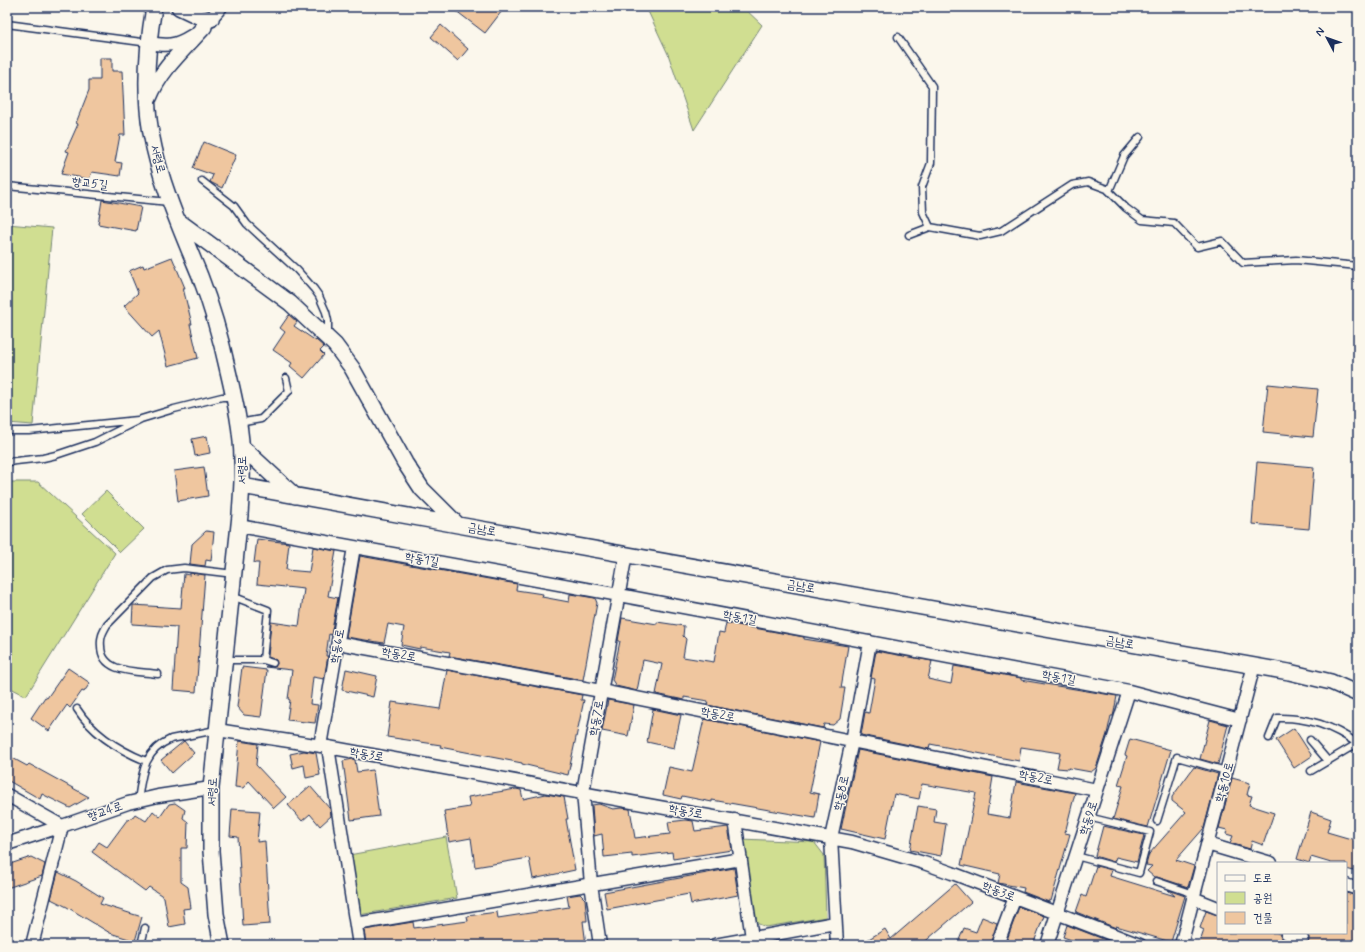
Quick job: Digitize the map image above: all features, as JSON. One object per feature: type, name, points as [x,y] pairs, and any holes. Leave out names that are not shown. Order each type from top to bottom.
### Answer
[{"type":"street","name":"서령로","points":[[154,7],[149,43],[148,107],[151,134],[171,203],[209,301],[221,342],[234,397],[242,447],[242,486],[239,526],[211,788],[211,851],[216,914],[222,945]]},
{"type":"street","points":[[179,7],[198,16],[207,23]]},
{"type":"street","points":[[148,107],[151,94],[161,76],[221,7]]},
{"type":"street","points":[[149,43],[164,45],[179,43],[207,23]]},
{"type":"street","points":[[177,220],[290,303],[335,345],[352,368],[405,463],[422,489],[458,525]]},
{"type":"street","points":[[242,447],[296,496]]},
{"type":"street","name":"금남로","points":[[242,486],[1254,665],[1317,678],[1358,694]]},
{"type":"street","name":"학동1길","points":[[239,526],[619,595],[1129,691],[1240,720]]},
{"type":"street","name":"학동6로","points":[[354,547],[338,644],[324,746],[359,945]]},
{"type":"street","name":"학동7로","points":[[600,945],[590,884],[582,792],[626,554]]},
{"type":"street","name":"학동8로","points":[[837,945],[831,838],[852,741],[870,642]]},
{"type":"street","name":"학동2로","points":[[338,644],[601,691],[1097,790]]},
{"type":"street","name":"학동10로","points":[[1181,945],[1254,665]]},
{"type":"street","name":"학동9로","points":[[1047,945],[1129,691]]},
{"type":"street","name":"학동3로","points":[[217,730],[324,746],[582,792],[831,838],[874,848],[924,863],[1140,945]]},
{"type":"street","name":"향교4로","points":[[7,844],[138,801],[211,788]]},
{"type":"street","points":[[7,795],[62,826],[32,945]]},
{"type":"street","points":[[735,820],[752,938]]},
{"type":"street","points":[[1207,844],[1268,862]]},
{"type":"street","points":[[356,924],[740,859]]},
{"type":"street","points":[[1347,885],[1358,889]]},
{"type":"street","points":[[1194,896],[1217,908]]},
{"type":"street","points":[[997,945],[1015,897]]},
{"type":"street","points":[[715,945],[835,923]]},
{"type":"street","points":[[1290,934],[1302,938]]},
{"type":"lane","points":[[7,24],[149,43]]},
{"type":"lane","points":[[898,37],[932,86],[931,163],[922,187],[923,212],[930,227]]},
{"type":"lane","points":[[1109,191],[1124,156],[1140,137]]},
{"type":"lane","points":[[202,181],[234,206],[247,224],[297,270],[314,289],[326,312],[328,321],[328,338]]},
{"type":"lane","points":[[910,236],[930,227],[980,236],[1001,231],[1072,185],[1088,182],[1107,188],[1126,208],[1142,220],[1174,223],[1197,247],[1222,242],[1243,263],[1296,260],[1358,266]]},
{"type":"lane","name":"향교5길","points":[[7,186],[171,203]]},
{"type":"lane","points":[[239,423],[261,419],[289,391],[286,378]]},
{"type":"lane","points":[[7,431],[29,431],[141,419],[222,397],[234,397]]},
{"type":"lane","points":[[7,462],[43,458],[82,447],[112,435],[141,419]]},
{"type":"lane","points":[[158,674],[118,669],[107,663],[102,655],[100,640],[107,625],[153,578],[167,570],[184,568],[234,574]]},
{"type":"lane","points":[[232,596],[268,610],[262,660]]},
{"type":"lane","points":[[225,660],[262,660],[273,663]]},
{"type":"lane","points":[[77,709],[89,725],[106,739],[126,752],[146,761]]},
{"type":"lane","points":[[1269,738],[1278,718],[1294,718],[1308,720],[1326,726],[1340,732],[1358,744],[1311,771]]},
{"type":"lane","points":[[138,801],[146,761],[155,750],[165,742],[179,737],[217,730]]},
{"type":"lane","points":[[1310,740],[1328,761]]},
{"type":"lane","points":[[1157,821],[1177,756],[1226,771]]},
{"type":"lane","points":[[1076,856],[1139,873],[1150,832],[1088,816]]},
{"type":"lane","points":[[1156,881],[1194,896]]},
{"type":"lane","points":[[141,945],[145,928]]},
{"type":"green space","points":[[646,7],[743,7],[762,25],[694,130],[668,54]]},
{"type":"green space","points":[[7,224],[52,228],[33,425],[7,423]]},
{"type":"green space","points":[[7,482],[38,482],[115,553],[26,696],[7,686]]},
{"type":"green space","points":[[106,491],[144,529],[120,552],[82,514]]},
{"type":"green space","points":[[446,837],[457,898],[359,915],[349,855]]},
{"type":"green space","points":[[740,839],[814,842],[824,855],[826,917],[766,927],[754,922]]},
{"type":"building","points":[[451,7],[505,7],[485,33]]},
{"type":"building","points":[[441,25],[468,49],[458,61],[431,37]]},
{"type":"building","points":[[100,58],[112,58],[112,71],[122,71],[125,135],[120,135],[115,162],[122,163],[120,176],[92,172],[89,179],[61,174],[69,152],[66,151],[78,124],[76,123],[89,90],[89,80],[100,80]]},
{"type":"building","points":[[204,142],[236,155],[222,188],[210,182],[213,175],[193,168]]},
{"type":"building","points":[[102,200],[141,207],[136,231],[98,224]]},
{"type":"building","points":[[172,257],[185,288],[183,288],[192,324],[190,324],[198,358],[168,366],[159,331],[152,337],[124,306],[138,293],[129,271],[143,265],[144,268]]},
{"type":"building","points":[[289,315],[297,322],[294,326],[324,347],[320,351],[324,355],[304,378],[290,366],[292,363],[273,350],[285,332],[280,328]]},
{"type":"building","points":[[1268,384],[1318,389],[1313,437],[1263,432]]},
{"type":"building","points":[[207,436],[210,453],[195,456],[192,439]]},
{"type":"building","points":[[1257,462],[1314,467],[1309,529],[1252,524]]},
{"type":"building","points":[[204,467],[208,496],[178,501],[174,471]]},
{"type":"building","points":[[206,531],[214,532],[211,561],[206,560],[205,566],[190,564],[192,544]]},
{"type":"building","points":[[257,539],[289,543],[286,570],[309,572],[313,547],[336,551],[328,596],[338,598],[331,635],[329,634],[326,656],[328,656],[324,679],[313,677],[310,704],[318,705],[315,723],[287,720],[292,670],[265,667],[274,667],[277,664],[276,660],[268,657],[271,622],[299,626],[304,589],[257,584],[259,563],[254,563]]},
{"type":"building","points":[[360,556],[517,584],[516,590],[543,594],[542,597],[569,602],[570,594],[595,598],[597,603],[583,680],[449,656],[450,652],[420,647],[420,649],[401,645],[404,627],[388,624],[384,643],[346,637]]},
{"type":"building","points":[[190,573],[205,575],[196,692],[173,690],[177,627],[132,624],[133,605],[181,608],[184,574],[190,575]]},
{"type":"building","points":[[622,618],[657,624],[657,622],[684,626],[683,636],[686,639],[683,657],[714,662],[719,632],[724,633],[726,623],[804,637],[804,639],[848,646],[841,688],[845,688],[840,719],[833,725],[824,724],[823,728],[707,705],[708,701],[684,697],[684,700],[656,694],[662,664],[643,660],[637,691],[616,686],[612,680],[620,641],[618,641]]},
{"type":"building","points":[[876,651],[932,661],[928,679],[951,684],[954,666],[1021,678],[1021,680],[1117,696],[1113,716],[1111,716],[1096,768],[1091,772],[1069,768],[1057,768],[1060,753],[1021,747],[1019,761],[930,744],[929,749],[861,735],[865,712],[869,713],[875,679],[871,678]]},
{"type":"building","points":[[242,667],[267,670],[261,717],[244,715],[237,707]]},
{"type":"building","points":[[68,668],[90,683],[84,692],[82,691],[70,708],[67,705],[49,731],[31,718],[45,697],[47,698]]},
{"type":"building","points":[[346,669],[377,676],[373,697],[342,690]]},
{"type":"building","points":[[447,670],[582,695],[581,700],[584,700],[568,775],[522,763],[440,747],[441,745],[387,737],[392,702],[440,709]]},
{"type":"building","points":[[608,700],[634,705],[628,736],[602,731]]},
{"type":"building","points":[[653,709],[681,715],[674,748],[647,742]]},
{"type":"building","points":[[704,719],[820,742],[810,792],[819,794],[815,818],[712,800],[712,802],[682,796],[681,799],[663,795],[669,767],[692,772]]},
{"type":"building","points":[[1210,720],[1228,725],[1218,764],[1200,759]]},
{"type":"building","points":[[1294,728],[1312,756],[1294,768],[1276,740]]},
{"type":"building","points":[[1130,739],[1171,750],[1148,827],[1113,819],[1123,786],[1118,785],[1127,756],[1125,755]]},
{"type":"building","points":[[184,741],[194,753],[172,773],[161,760]]},
{"type":"building","points":[[239,741],[258,744],[256,765],[286,797],[274,808],[249,781],[243,788],[235,787]]},
{"type":"building","points":[[858,750],[993,777],[987,814],[1010,818],[1016,782],[1075,793],[1065,833],[1070,834],[1051,901],[1049,900],[1049,902],[1023,892],[1024,888],[998,883],[1000,874],[961,865],[976,793],[922,784],[919,799],[894,794],[885,839],[841,829]]},
{"type":"building","points":[[304,751],[316,753],[320,775],[306,778],[304,765],[293,768],[290,754]]},
{"type":"building","points":[[7,755],[27,766],[29,764],[89,797],[70,808],[42,794],[40,799],[7,780]]},
{"type":"building","points":[[355,760],[357,772],[373,770],[379,816],[351,820],[343,761]]},
{"type":"building","points":[[1194,767],[1218,774],[1204,828],[1176,860],[1194,866],[1188,887],[1154,877],[1147,871],[1152,866],[1146,865],[1149,854],[1186,812],[1172,801],[1172,797]]},
{"type":"building","points":[[1232,778],[1250,783],[1247,795],[1252,796],[1249,805],[1274,813],[1263,845],[1252,841],[1250,849],[1230,843],[1233,836],[1226,834],[1227,830],[1219,828]]},
{"type":"building","points":[[310,786],[330,809],[331,816],[320,826],[310,814],[302,821],[288,805]]},
{"type":"building","points":[[516,789],[521,790],[523,799],[546,794],[564,797],[568,819],[566,819],[575,870],[533,879],[529,858],[475,867],[471,838],[449,842],[444,811],[470,807],[468,797]]},
{"type":"building","points":[[175,803],[185,810],[183,818],[188,822],[187,848],[181,848],[181,882],[188,887],[191,908],[183,909],[185,924],[169,927],[164,897],[149,887],[145,891],[92,852],[99,842],[107,847],[127,820],[132,818],[135,814],[146,821],[153,811],[160,817],[169,804]]},
{"type":"building","points":[[599,804],[613,809],[630,809],[635,838],[670,834],[668,822],[686,820],[693,821],[695,831],[728,827],[732,850],[673,859],[672,852],[632,857],[632,854],[604,857],[602,834],[594,836],[592,805]]},
{"type":"building","points":[[918,806],[936,809],[934,822],[946,824],[941,856],[910,850]]},
{"type":"building","points":[[232,809],[260,811],[257,842],[265,841],[270,924],[243,926],[238,837],[230,836]]},
{"type":"building","points":[[1311,812],[1331,819],[1327,832],[1358,841],[1358,872],[1347,869],[1347,862],[1328,862],[1311,857],[1309,862],[1297,859]]},
{"type":"building","points":[[1103,826],[1144,835],[1137,862],[1116,857],[1114,862],[1095,856]]},
{"type":"building","points":[[31,857],[45,864],[42,876],[7,888],[7,865]]},
{"type":"building","points":[[1096,866],[1112,870],[1110,876],[1175,896],[1168,890],[1185,896],[1171,942],[1116,926],[1116,928],[1076,912],[1082,895],[1086,897]]},
{"type":"building","points":[[734,868],[738,895],[691,904],[689,894],[607,909],[604,892]]},
{"type":"building","points":[[58,872],[76,881],[103,898],[100,904],[142,917],[135,941],[110,933],[51,899]]},
{"type":"building","points":[[955,884],[971,902],[921,945],[859,945],[885,929],[891,939]]},
{"type":"building","points":[[1347,893],[1358,896],[1358,945],[1306,945],[1309,938],[1307,934],[1347,934]]},
{"type":"building","points":[[580,894],[585,899],[587,921],[583,921],[586,945],[392,945],[392,942],[366,945],[364,930],[413,922],[414,928],[468,921],[467,916],[497,912],[498,918],[569,907],[567,896]]},
{"type":"building","points":[[1019,907],[1044,916],[1033,945],[1005,945]]},
{"type":"building","points":[[1206,911],[1217,915],[1217,934],[1280,934],[1283,939],[1281,945],[1199,945],[1204,930],[1200,928]]},
{"type":"building","points":[[982,917],[997,923],[990,945],[957,945],[964,928],[976,932]]},
{"type":"building","points":[[1067,925],[1111,942],[1110,945],[1086,945],[1063,937]]}]
